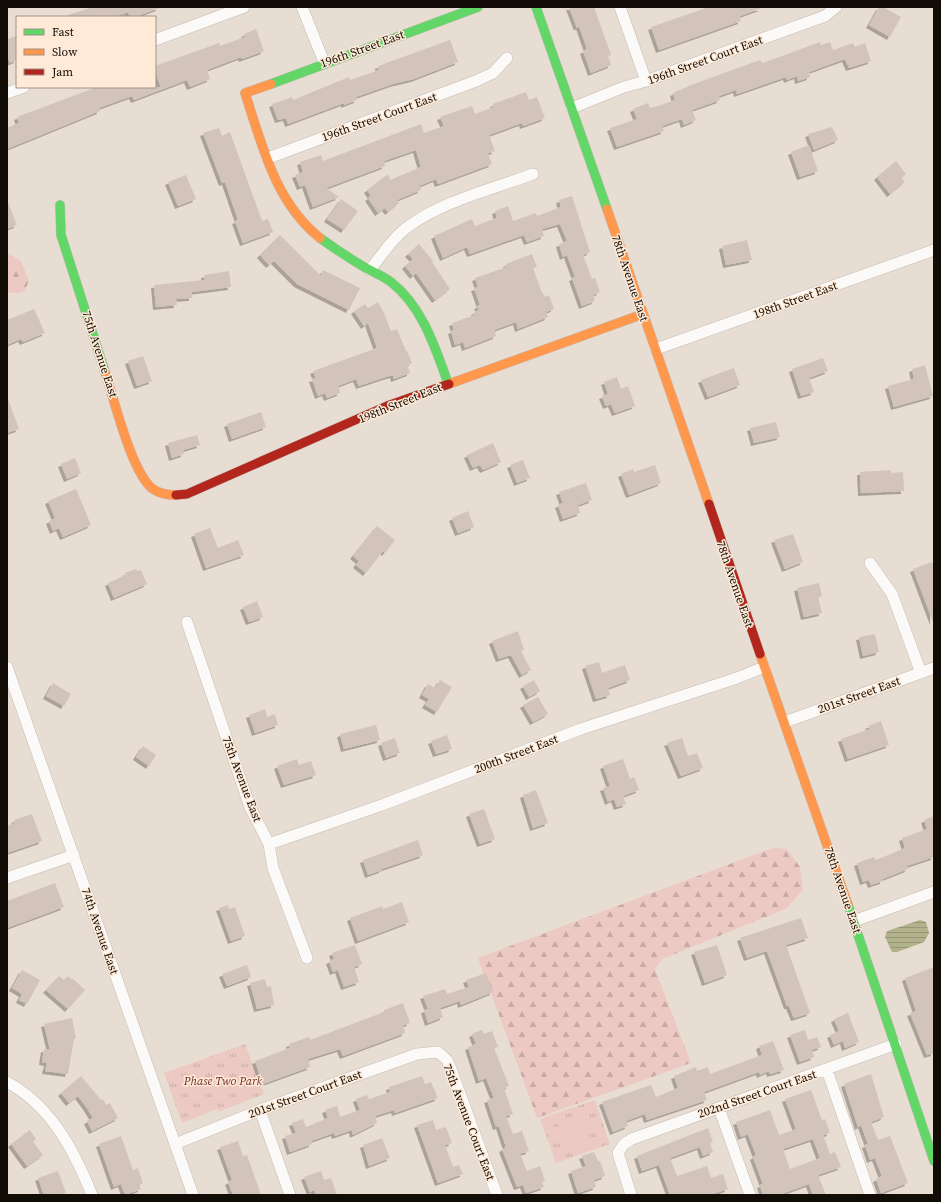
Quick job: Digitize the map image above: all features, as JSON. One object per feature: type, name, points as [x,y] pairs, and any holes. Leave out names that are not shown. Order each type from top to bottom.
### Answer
[{"type":"street","points":[[156,40],[244,7]]},
{"type":"street","points":[[302,7],[324,62]]},
{"type":"street","name":"196th Street East","points":[[268,158],[245,93],[324,62],[478,7]]},
{"type":"street","name":"78th Avenue East","points":[[536,7],[642,314],[656,349],[764,667],[785,722],[854,921],[933,1156]]},
{"type":"street","points":[[620,7],[646,81]]},
{"type":"street","name":"196th Street Court East","points":[[572,108],[624,87],[646,81],[825,16],[836,7]]},
{"type":"street","name":"196th Street Court East","points":[[268,158],[476,81],[493,73],[507,58]]},
{"type":"street","points":[[7,93],[21,88]]},
{"type":"street","points":[[268,158],[279,186],[292,210],[313,233],[392,283],[408,299],[430,335],[448,383]]},
{"type":"street","points":[[370,270],[394,240],[408,226],[429,213],[533,174]]},
{"type":"street","name":"75th Avenue East","points":[[60,205],[61,235],[133,457],[142,478],[150,488],[161,494]]},
{"type":"street","name":"198th Street East","points":[[656,349],[934,250]]},
{"type":"street","name":"198th Street East","points":[[161,494],[171,497],[188,494],[387,406],[642,314]]},
{"type":"street","points":[[870,563],[892,594],[921,673]]},
{"type":"street","name":"75th Avenue East","points":[[187,622],[250,807],[269,844],[273,868],[307,958]]},
{"type":"street","name":"74th Avenue East","points":[[7,667],[193,1195]]},
{"type":"street","name":"200th Street East","points":[[269,844],[382,805],[581,729],[737,678],[764,667]]},
{"type":"street","name":"201st Street East","points":[[785,722],[934,668]]},
{"type":"street","points":[[7,878],[74,855]]},
{"type":"street","points":[[854,921],[934,892]]},
{"type":"street","name":"202nd Street Court East","points":[[631,1195],[619,1161],[618,1153],[621,1148],[643,1134],[827,1070],[896,1044]]},
{"type":"street","name":"201st Street Court East","points":[[175,1144],[260,1110],[417,1054],[438,1052]]},
{"type":"street","name":"75th Avenue Court East","points":[[438,1052],[447,1060],[451,1069],[497,1195]]},
{"type":"street","points":[[827,1070],[870,1195]]},
{"type":"street","points":[[7,1082],[18,1088],[44,1111],[58,1129],[78,1161],[92,1195]]},
{"type":"street","points":[[719,1108],[750,1195]]},
{"type":"street","points":[[260,1110],[290,1195]]},
{"type":"green space","points":[[7,253],[21,261],[29,281],[24,292],[7,293]]},
{"type":"green space","points":[[773,848],[787,849],[800,867],[803,890],[787,908],[662,959],[655,969],[691,1063],[537,1118],[478,958]]},
{"type":"green space","name":"Phase Two Park","points":[[245,1044],[264,1094],[218,1112],[217,1109],[182,1123],[164,1073]]},
{"type":"green space","points":[[595,1100],[610,1144],[556,1163],[540,1119]]},
{"type":"green space","points":[[582,1114],[592,1144],[567,1153],[557,1123]]},
{"type":"shaded area","points":[[920,920],[926,922],[929,933],[924,942],[897,952],[892,952],[885,937],[887,931]]},
{"type":"building","points":[[93,7],[159,8],[138,16],[130,16],[128,12],[118,16],[68,15]]},
{"type":"building","points":[[569,7],[594,7],[611,55],[608,56],[611,65],[591,73],[583,51],[587,49],[579,26],[577,28]]},
{"type":"building","points":[[709,7],[762,8],[740,16],[741,21],[659,50],[651,27]]},
{"type":"building","points":[[879,7],[883,7],[901,17],[890,37],[869,25]]},
{"type":"building","points":[[256,29],[264,51],[242,59],[241,57],[207,70],[210,79],[190,87],[187,80],[134,100],[132,96],[99,108],[100,111],[7,149],[7,128],[19,123],[17,117],[94,88],[161,87],[156,74],[156,66],[219,43],[220,46],[245,37],[244,34]]},
{"type":"building","points":[[16,36],[16,60],[10,63],[7,55],[7,39]]},
{"type":"building","points":[[450,40],[458,62],[414,79],[393,84],[356,97],[357,100],[344,105],[344,103],[288,124],[286,118],[278,120],[272,104],[292,97],[293,100],[349,77],[350,80],[379,70],[378,66]]},
{"type":"building","points":[[820,42],[821,45],[830,42],[833,50],[853,43],[855,47],[865,43],[871,61],[849,68],[845,59],[809,72],[810,77],[798,81],[797,76],[787,80],[786,77],[737,94],[736,90],[719,96],[720,100],[692,110],[696,120],[684,125],[682,119],[662,126],[664,131],[617,147],[610,128],[637,119],[633,109],[648,103],[650,108],[675,100],[673,93],[691,85],[760,60],[762,63]]},
{"type":"building","points":[[526,92],[529,100],[537,97],[545,118],[523,126],[522,123],[489,135],[495,151],[488,153],[492,164],[438,184],[436,179],[419,186],[421,190],[397,200],[399,203],[388,212],[385,208],[378,213],[368,198],[371,196],[367,190],[388,174],[390,180],[421,167],[416,150],[384,161],[385,166],[326,188],[339,197],[313,207],[305,185],[300,187],[295,175],[303,172],[300,162],[321,155],[323,161],[421,124],[424,133],[444,126],[440,117],[472,106],[475,114],[494,107],[493,104]]},
{"type":"building","points":[[832,127],[838,140],[814,150],[808,134]]},
{"type":"building","points":[[219,128],[222,136],[230,132],[262,221],[268,219],[273,232],[243,243],[235,221],[238,220],[225,182],[222,183],[203,133]]},
{"type":"building","points":[[809,145],[818,171],[800,177],[791,152]]},
{"type":"building","points":[[896,161],[906,174],[901,178],[905,182],[890,194],[877,177]]},
{"type":"building","points":[[186,175],[196,199],[178,206],[168,182]]},
{"type":"building","points":[[572,196],[590,252],[583,255],[592,279],[595,278],[600,292],[593,295],[595,301],[582,306],[572,278],[575,277],[567,255],[563,257],[559,244],[567,241],[560,224],[542,229],[544,236],[527,242],[524,235],[470,254],[467,247],[443,258],[434,236],[472,219],[475,226],[497,218],[495,211],[508,206],[513,221],[536,213],[537,216],[561,207],[559,200]]},
{"type":"building","points":[[341,199],[358,211],[344,230],[327,219]]},
{"type":"building","points":[[7,200],[17,225],[7,229]]},
{"type":"building","points":[[280,235],[321,276],[323,270],[360,288],[349,310],[297,284],[274,261],[269,265],[260,255]]},
{"type":"building","points":[[747,240],[752,260],[726,265],[722,246]]},
{"type":"building","points":[[419,244],[434,262],[432,262],[450,289],[435,300],[416,273],[413,276],[405,266],[413,259],[408,254]]},
{"type":"building","points":[[532,254],[537,267],[533,268],[541,290],[545,297],[549,295],[554,309],[546,312],[548,317],[518,329],[516,322],[494,330],[496,336],[465,348],[463,342],[455,345],[451,331],[454,330],[452,323],[475,315],[474,312],[479,310],[477,306],[480,305],[474,288],[478,287],[475,278],[507,267],[506,264]]},
{"type":"building","points":[[229,271],[231,287],[192,292],[192,298],[176,299],[177,305],[156,307],[154,285],[205,280],[204,275]]},
{"type":"building","points":[[378,302],[391,331],[397,329],[407,351],[412,363],[407,365],[410,373],[394,379],[393,375],[359,386],[356,379],[338,386],[340,393],[327,398],[325,393],[318,396],[312,379],[316,378],[313,371],[377,348],[368,323],[364,326],[354,311],[365,304],[368,308]]},
{"type":"building","points":[[34,309],[45,333],[23,342],[21,339],[7,345],[7,320]]},
{"type":"building","points":[[143,356],[152,381],[137,386],[128,361]]},
{"type":"building","points":[[823,358],[828,371],[809,378],[814,392],[801,396],[792,369]]},
{"type":"building","points":[[925,365],[933,396],[894,407],[888,386],[914,379],[912,369]]},
{"type":"building","points":[[734,368],[740,385],[708,397],[701,380]]},
{"type":"building","points":[[617,377],[621,389],[628,386],[635,406],[615,413],[611,404],[606,406],[602,396],[608,394],[604,382]]},
{"type":"building","points":[[8,399],[19,429],[7,433],[7,400]]},
{"type":"building","points":[[261,412],[266,427],[232,439],[227,424]]},
{"type":"building","points":[[776,422],[780,437],[754,443],[750,428]]},
{"type":"building","points":[[197,435],[200,445],[183,450],[184,454],[172,458],[168,443]]},
{"type":"building","points":[[493,443],[501,462],[483,470],[480,465],[473,468],[467,455]]},
{"type":"building","points":[[75,458],[81,473],[67,479],[61,464]]},
{"type":"building","points":[[523,460],[530,478],[517,483],[510,465]]},
{"type":"building","points":[[655,465],[661,483],[629,495],[621,474],[633,469],[634,472]]},
{"type":"building","points":[[891,470],[891,473],[903,472],[904,491],[861,493],[860,472]]},
{"type":"building","points":[[586,483],[592,500],[578,505],[580,513],[563,519],[558,505],[563,503],[559,492]]},
{"type":"building","points":[[76,489],[91,525],[63,537],[59,528],[53,531],[49,521],[55,518],[48,501]]},
{"type":"building","points":[[468,511],[474,527],[458,533],[452,518]]},
{"type":"building","points":[[377,526],[395,540],[385,553],[383,551],[366,573],[356,565],[359,561],[353,556]]},
{"type":"building","points":[[210,528],[218,548],[238,540],[244,555],[206,568],[194,534]]},
{"type":"building","points":[[793,534],[803,562],[785,569],[774,540]]},
{"type":"building","points":[[932,562],[934,568],[933,622],[913,569]]},
{"type":"building","points":[[136,569],[137,571],[141,570],[147,584],[114,598],[108,583],[126,575],[125,573]]},
{"type":"building","points":[[819,583],[822,596],[818,597],[822,613],[804,617],[797,588]]},
{"type":"building","points":[[257,601],[263,617],[249,622],[243,607]]},
{"type":"building","points":[[518,631],[524,650],[521,651],[531,670],[522,675],[511,655],[499,659],[492,641]]},
{"type":"building","points":[[875,634],[879,652],[863,656],[859,637]]},
{"type":"building","points":[[599,662],[602,673],[625,665],[630,680],[608,688],[610,695],[596,699],[585,666]]},
{"type":"building","points":[[440,680],[452,687],[437,712],[425,705],[429,699],[422,695],[428,684],[435,688]]},
{"type":"building","points":[[534,680],[540,691],[529,697],[523,686]]},
{"type":"building","points":[[53,683],[71,694],[64,706],[46,696]]},
{"type":"building","points":[[538,697],[548,714],[533,722],[523,705]]},
{"type":"building","points":[[265,709],[267,717],[275,714],[278,725],[255,733],[249,715]]},
{"type":"building","points":[[881,721],[889,745],[848,759],[841,739],[870,729],[868,726]]},
{"type":"building","points":[[376,725],[380,740],[344,749],[340,734]]},
{"type":"building","points":[[447,735],[452,749],[436,754],[431,741]]},
{"type":"building","points":[[395,738],[400,753],[386,758],[381,743]]},
{"type":"building","points":[[682,738],[688,756],[697,753],[703,768],[681,776],[667,743]]},
{"type":"building","points":[[143,746],[156,755],[149,766],[136,757]]},
{"type":"building","points":[[297,759],[299,765],[311,761],[316,775],[284,785],[277,766]]},
{"type":"building","points":[[623,759],[630,779],[634,777],[639,790],[623,796],[626,804],[617,807],[614,799],[608,802],[603,788],[610,786],[603,766]]},
{"type":"building","points":[[536,790],[548,823],[533,828],[523,795]]},
{"type":"building","points":[[484,809],[495,839],[480,844],[469,814]]},
{"type":"building","points":[[32,814],[42,841],[7,853],[7,826],[15,823],[14,820]]},
{"type":"building","points":[[934,816],[934,857],[907,866],[908,869],[883,879],[883,881],[871,885],[869,880],[863,882],[857,863],[874,857],[876,860],[905,848],[902,838],[927,829],[924,820]]},
{"type":"building","points":[[418,840],[423,855],[368,875],[363,860]]},
{"type":"building","points":[[55,883],[64,907],[7,928],[7,901]]},
{"type":"building","points":[[402,902],[409,922],[358,941],[350,918],[382,906],[383,909]]},
{"type":"building","points":[[228,905],[229,909],[235,907],[245,936],[231,941],[219,908]]},
{"type":"building","points":[[801,918],[808,938],[786,945],[810,1013],[794,1018],[789,1006],[787,1006],[767,951],[747,958],[740,938]]},
{"type":"building","points":[[355,945],[362,964],[354,967],[359,982],[344,987],[338,970],[333,972],[329,961],[334,959],[332,953]]},
{"type":"building","points":[[717,945],[727,975],[705,983],[694,952]]},
{"type":"building","points":[[247,965],[251,977],[227,986],[222,974]]},
{"type":"building","points":[[934,967],[934,1053],[927,1055],[910,1013],[916,1011],[905,978]]},
{"type":"building","points":[[22,970],[40,980],[27,1004],[19,1000],[22,994],[12,988]]},
{"type":"building","points":[[486,973],[493,992],[461,1005],[460,1001],[440,1008],[443,1017],[428,1023],[424,1010],[428,1009],[423,996],[445,989],[447,994],[469,987],[466,980]]},
{"type":"building","points":[[59,976],[64,980],[68,976],[71,979],[72,978],[85,990],[68,1009],[46,990]]},
{"type":"building","points":[[265,979],[267,987],[271,986],[274,1005],[257,1009],[250,983]]},
{"type":"building","points":[[403,1003],[410,1023],[403,1025],[405,1033],[343,1056],[340,1049],[308,1059],[310,1067],[263,1084],[255,1061],[290,1048],[289,1044],[309,1037],[310,1040],[384,1012],[384,1010]]},
{"type":"building","points":[[848,1013],[859,1042],[845,1048],[843,1041],[834,1045],[830,1035],[839,1031],[834,1019]]},
{"type":"building","points":[[72,1018],[76,1039],[74,1039],[68,1074],[45,1071],[47,1063],[42,1062],[44,1049],[50,1050],[44,1024]]},
{"type":"building","points":[[482,1030],[484,1034],[492,1031],[498,1047],[494,1048],[509,1086],[504,1088],[513,1114],[506,1116],[513,1134],[522,1131],[529,1151],[520,1154],[527,1171],[540,1166],[545,1181],[542,1182],[544,1187],[526,1193],[523,1185],[517,1187],[502,1149],[506,1147],[499,1126],[496,1127],[487,1100],[494,1098],[486,1078],[479,1081],[468,1047],[476,1044],[472,1034]]},
{"type":"building","points":[[805,1030],[808,1040],[817,1037],[821,1047],[812,1050],[814,1057],[800,1062],[790,1035]]},
{"type":"building","points":[[773,1041],[784,1070],[770,1074],[769,1071],[760,1075],[759,1072],[704,1092],[707,1100],[647,1120],[645,1114],[626,1121],[628,1126],[613,1132],[602,1102],[651,1085],[656,1097],[678,1088],[674,1076],[696,1067],[697,1071],[708,1067],[710,1074],[762,1055],[759,1046]]},
{"type":"building","points":[[871,1074],[884,1117],[871,1122],[878,1140],[890,1136],[908,1183],[881,1193],[876,1179],[882,1176],[875,1158],[870,1160],[865,1145],[868,1144],[861,1125],[858,1127],[844,1084]]},
{"type":"building","points":[[81,1076],[101,1100],[103,1099],[106,1105],[110,1103],[118,1118],[92,1131],[87,1121],[93,1118],[78,1096],[69,1103],[61,1093]]},
{"type":"building","points":[[422,1076],[425,1084],[431,1082],[438,1098],[395,1113],[394,1110],[375,1116],[377,1123],[353,1135],[352,1130],[335,1136],[334,1133],[311,1141],[312,1144],[290,1152],[285,1136],[296,1133],[292,1123],[303,1119],[306,1127],[328,1118],[325,1110],[337,1106],[340,1117],[360,1110],[356,1099],[367,1095],[369,1099],[390,1092],[389,1087]]},
{"type":"building","points":[[811,1090],[822,1120],[825,1119],[830,1133],[823,1135],[830,1154],[835,1152],[841,1167],[818,1175],[826,1195],[813,1195],[809,1184],[779,1195],[763,1195],[760,1185],[763,1184],[753,1157],[756,1155],[748,1134],[741,1137],[736,1122],[770,1110],[779,1135],[796,1129],[785,1099]],"holes":[[[813,1139],[820,1158],[790,1169],[783,1149]]]},
{"type":"building","points":[[433,1120],[436,1130],[446,1127],[452,1143],[445,1145],[453,1167],[459,1165],[463,1174],[438,1183],[417,1125]]},
{"type":"building","points":[[708,1128],[713,1142],[710,1143],[713,1152],[703,1156],[700,1147],[670,1158],[677,1176],[707,1166],[711,1178],[723,1174],[728,1189],[710,1195],[670,1195],[659,1165],[642,1171],[637,1156]]},
{"type":"building","points":[[30,1130],[36,1139],[33,1142],[43,1155],[27,1166],[11,1144]]},
{"type":"building","points":[[121,1136],[133,1170],[138,1168],[143,1183],[139,1185],[141,1189],[125,1195],[121,1184],[114,1187],[99,1144]]},
{"type":"building","points":[[382,1138],[390,1158],[369,1166],[363,1145]]},
{"type":"building","points":[[238,1141],[243,1156],[247,1155],[261,1195],[233,1195],[228,1182],[232,1180],[220,1147]]},
{"type":"building","points":[[594,1152],[598,1161],[600,1161],[605,1176],[594,1180],[596,1187],[578,1193],[571,1171],[586,1166],[582,1156]]},
{"type":"building","points":[[58,1171],[66,1193],[59,1195],[44,1195],[38,1178]]},
{"type":"building","points":[[321,1171],[324,1180],[331,1178],[337,1195],[316,1195],[314,1190],[310,1192],[304,1177]]},
{"type":"traffic: fast","points":[[271,84],[478,7]]},
{"type":"traffic: fast","points":[[536,7],[607,209]]},
{"type":"traffic: fast","points":[[60,205],[61,235],[105,372]]},
{"type":"traffic: fast","points":[[320,238],[358,264],[388,280],[402,292],[411,303],[426,328],[448,383]]},
{"type":"traffic: fast","points":[[848,905],[934,1161]]},
{"type":"traffic: slow","points":[[271,84],[245,93],[264,152],[281,190],[305,224],[320,238]]},
{"type":"traffic: slow","points":[[607,209],[709,504]]},
{"type":"traffic: slow","points":[[449,384],[643,314]]},
{"type":"traffic: slow","points":[[105,372],[124,435],[145,481],[158,492],[176,495]]},
{"type":"traffic: slow","points":[[760,654],[848,905]]},
{"type":"traffic: jam","points":[[176,495],[187,494],[387,406],[449,384]]},
{"type":"traffic: jam","points":[[709,504],[760,654]]}]
